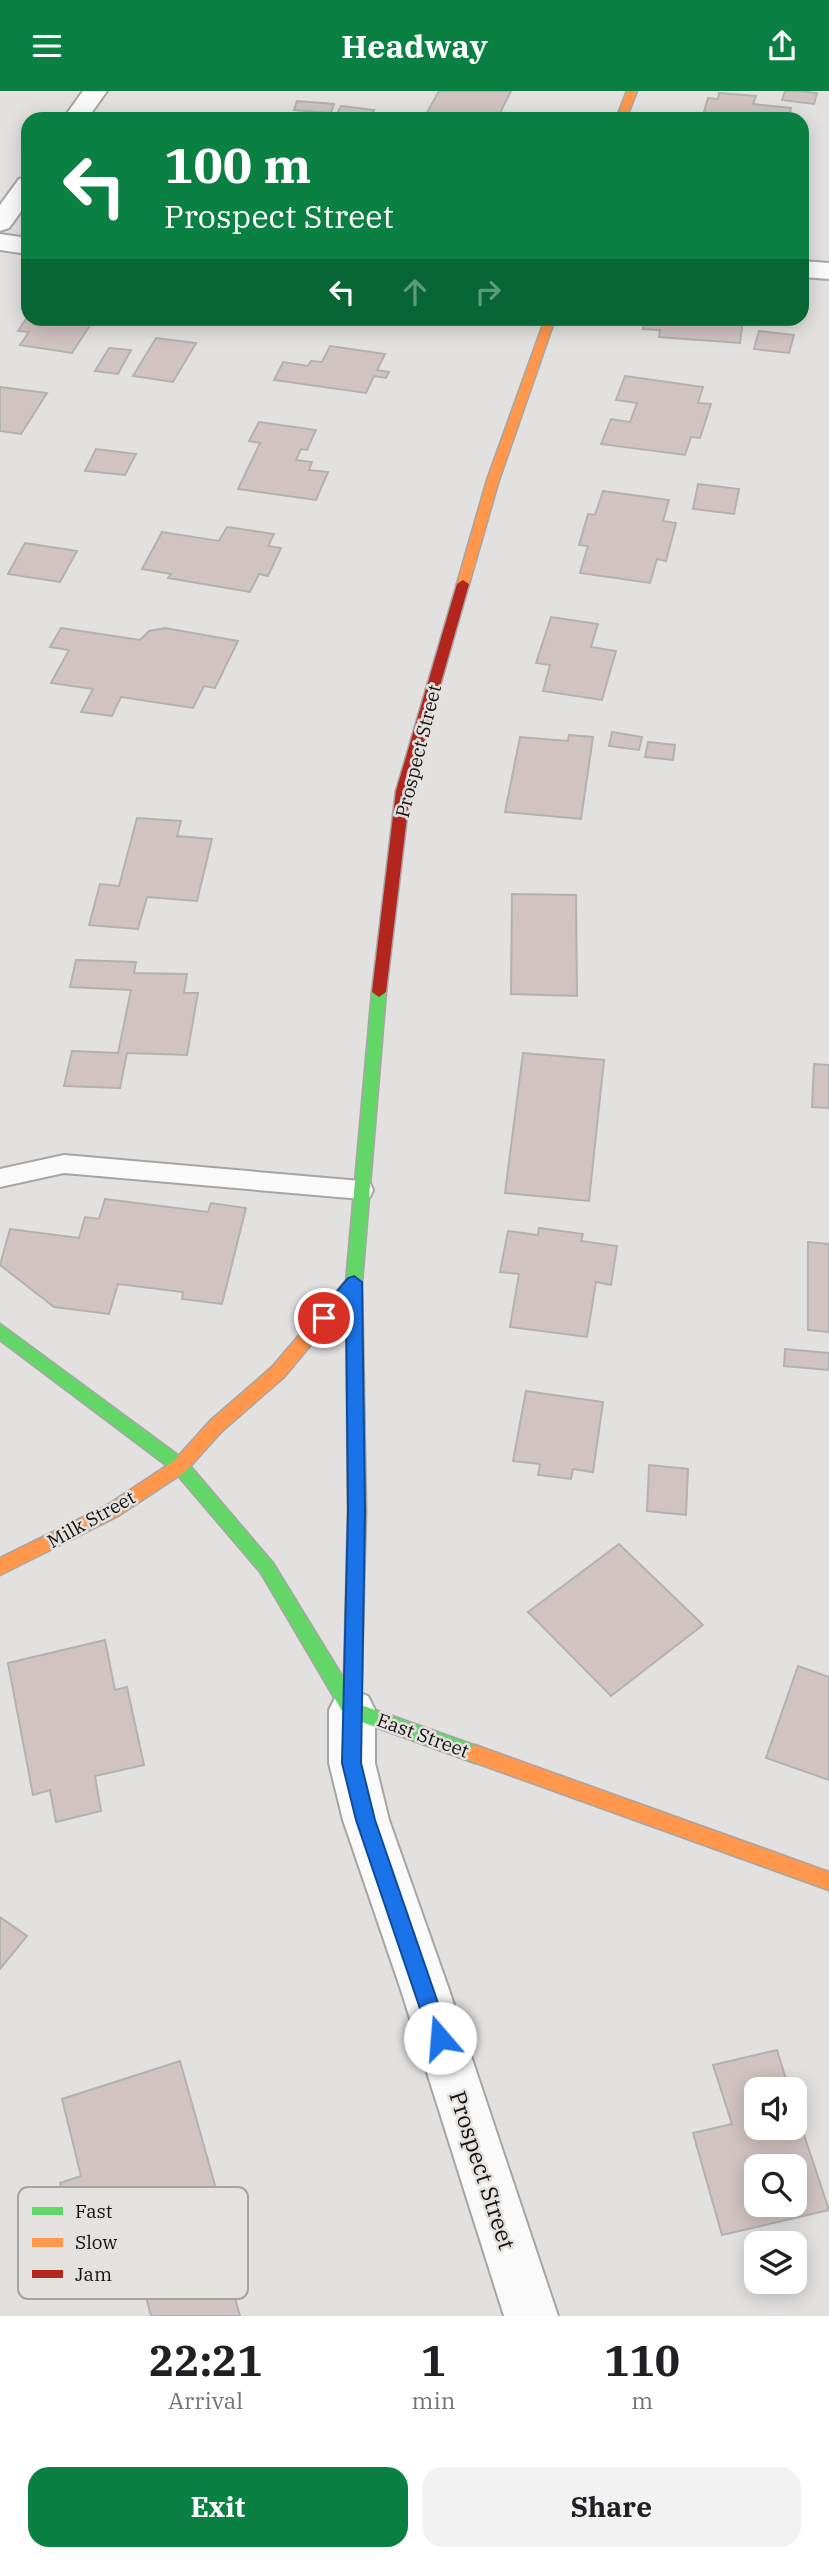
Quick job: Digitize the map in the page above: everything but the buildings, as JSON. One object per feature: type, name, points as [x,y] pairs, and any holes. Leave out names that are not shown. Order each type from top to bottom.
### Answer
[{"type":"street","points":[[80,112],[96,91]]},
{"type":"street","points":[[624,112],[632,91]]},
{"type":"street","points":[[0,223],[21,194]]},
{"type":"street","points":[[0,242],[21,245]]},
{"type":"street","points":[[809,270],[829,271]]},
{"type":"street","name":"Prospect Street","points":[[531,2316],[366,1820],[352,1763],[357,1511],[354,1282],[382,956],[403,791],[493,480],[548,326]]},
{"type":"street","points":[[180,1465],[216,1426],[278,1372],[354,1282]]},
{"type":"street","name":"East Street","points":[[0,1331],[180,1465],[267,1568],[352,1710],[829,1881]]},
{"type":"street","name":"Milk Street","points":[[0,1567],[112,1511],[180,1465]]},
{"type":"lane","points":[[0,1178],[64,1164],[362,1190]]},
{"type":"traffic: fast","points":[[352,1710],[357,1511],[354,1282],[379,992]]},
{"type":"traffic: fast","points":[[0,1331],[180,1466],[267,1568],[352,1710],[475,1754]]},
{"type":"traffic: slow","points":[[624,112],[632,91]]},
{"type":"traffic: slow","points":[[463,584],[493,480],[548,326]]},
{"type":"traffic: slow","points":[[0,1567],[112,1511],[180,1466],[216,1426],[278,1372],[354,1282]]},
{"type":"traffic: slow","points":[[475,1754],[829,1881]]},
{"type":"traffic: jam","points":[[379,992],[403,791],[463,584]]},
{"type":"route","points":[[324,1318],[354,1282],[357,1511],[352,1763],[366,1820],[440,2038]]}]
